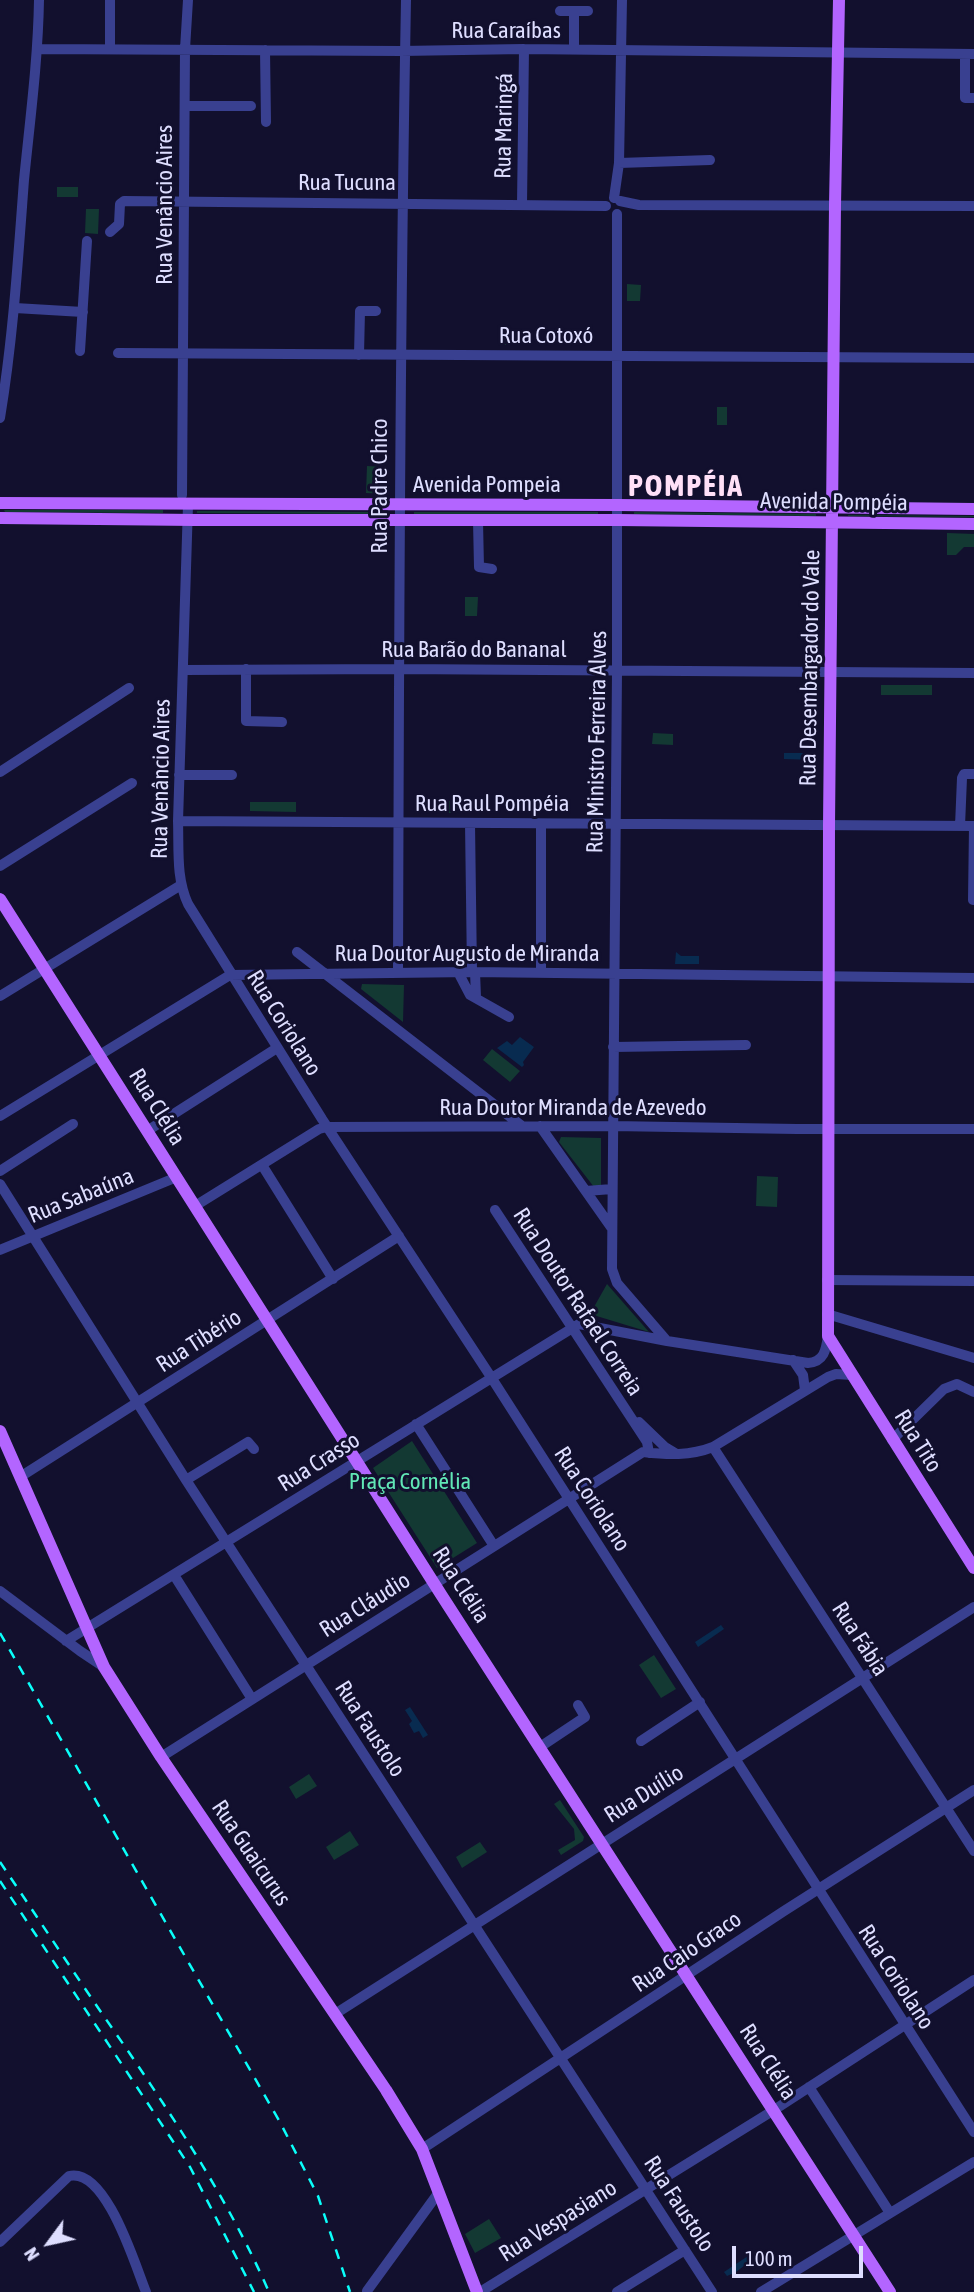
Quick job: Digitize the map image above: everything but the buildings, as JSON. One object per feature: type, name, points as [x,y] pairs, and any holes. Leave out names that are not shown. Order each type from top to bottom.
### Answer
[{"type":"main road","name":"Rua Desembargador do Vale","points":[[828,1336],[829,825],[839,0]]},
{"type":"main road","name":"Avenida Pompeia","points":[[0,503],[185,500],[399,506],[618,505],[974,509]]},
{"type":"main road","name":"Avenida Pompeia","points":[[0,518],[399,521]]},
{"type":"main road","name":"Avenida Pompéia","points":[[399,521],[618,520],[974,524]]},
{"type":"main road","name":"Rua Clélia","points":[[0,899],[435,1584],[890,2292]]},
{"type":"main road","name":"Rua Tito","points":[[828,1336],[974,1568]]},
{"type":"main road","name":"Rua Guaicurus","points":[[0,1431],[104,1667],[422,2149],[478,2292]]},
{"type":"street","points":[[0,418],[15,308],[38,49],[39,0]]},
{"type":"street","points":[[110,0],[110,49]]},
{"type":"street","name":"Rua Venâncio Aires","points":[[0,996],[181,885],[179,775],[189,616],[183,354],[185,49],[188,0]]},
{"type":"street","name":"Rua Padre Chico","points":[[398,973],[401,202],[406,0]]},
{"type":"street","name":"Rua Ministro Ferreira Alves","points":[[622,0],[616,206],[618,520],[612,1270],[617,1283],[667,1341]]},
{"type":"street","points":[[560,11],[588,11]]},
{"type":"street","points":[[573,11],[573,49]]},
{"type":"street","name":"Rua Caraíbas","points":[[38,49],[573,49],[969,54]]},
{"type":"street","name":"Rua Maringá","points":[[522,204],[524,49]]},
{"type":"street","points":[[265,50],[266,122]]},
{"type":"street","points":[[969,54],[965,98],[974,99]]},
{"type":"street","points":[[185,106],[251,106]]},
{"type":"street","points":[[619,163],[710,160]]},
{"type":"street","name":"Rua Tucuna","points":[[110,232],[119,224],[120,204],[124,201],[616,206],[974,206]]},
{"type":"street","points":[[80,351],[87,241]]},
{"type":"street","points":[[15,308],[83,312]]},
{"type":"street","points":[[359,355],[360,311],[376,311]]},
{"type":"street","name":"Rua Cotoxó","points":[[118,354],[974,358]]},
{"type":"street","points":[[478,521],[478,565],[480,568],[492,569]]},
{"type":"street","points":[[246,669],[246,721],[282,722]]},
{"type":"street","name":"Rua Barão do Bananal","points":[[184,670],[974,673]]},
{"type":"street","points":[[0,772],[129,688]]},
{"type":"street","points":[[960,826],[962,778],[964,774],[974,774]]},
{"type":"street","points":[[179,775],[232,775]]},
{"type":"street","points":[[0,866],[132,783]]},
{"type":"street","name":"Rua Raul Pompéia","points":[[178,821],[974,826]]},
{"type":"street","points":[[470,823],[476,997]]},
{"type":"street","points":[[541,824],[541,973]]},
{"type":"street","points":[[973,900],[974,826]]},
{"type":"street","name":"Rua Coriolano","points":[[181,885],[188,904],[230,975],[492,1377],[974,2132]]},
{"type":"street","points":[[297,952],[523,1127]]},
{"type":"street","points":[[458,972],[470,995],[509,1017]]},
{"type":"street","name":"Rua Doutor Augusto de Miranda","points":[[230,975],[474,972],[974,978]]},
{"type":"street","points":[[339,973],[345,990]]},
{"type":"street","points":[[0,1116],[230,975]]},
{"type":"street","points":[[613,1047],[746,1045]]},
{"type":"street","points":[[147,1131],[277,1048]]},
{"type":"street","points":[[493,1104],[497,1127]]},
{"type":"street","points":[[0,1171],[74,1124]]},
{"type":"street","name":"Rua Doutor Miranda de Azevedo","points":[[195,1206],[319,1129],[327,1127],[612,1125],[828,1130],[974,1129]]},
{"type":"street","points":[[540,1126],[612,1227]]},
{"type":"street","points":[[262,1166],[333,1279]]},
{"type":"street","name":"Rua Sabaúna","points":[[0,1251],[177,1177]]},
{"type":"street","name":"Rua Faustolo","points":[[0,1184],[186,1480],[712,2292]]},
{"type":"street","points":[[586,1191],[612,1189]]},
{"type":"street","name":"Rua Doutor Rafael Correia","points":[[495,1210],[647,1442],[649,1453]]},
{"type":"street","name":"Rua Tibério","points":[[20,1477],[399,1236]]},
{"type":"street","points":[[827,1280],[974,1281]]},
{"type":"street","points":[[827,1314],[974,1358]]},
{"type":"street","points":[[572,1328],[579,1324],[808,1363],[820,1359],[828,1336]]},
{"type":"street","name":"Rua Crasso","points":[[66,1641],[572,1328]]},
{"type":"street","points":[[793,1360],[803,1375],[805,1390]]},
{"type":"street","name":"Rua Cláudio","points":[[161,1756],[643,1452],[679,1455],[701,1452],[836,1374],[852,1376]]},
{"type":"street","points":[[892,1440],[944,1389],[957,1384],[974,1392]]},
{"type":"street","name":"Rua Doutor Rafael Correia","points":[[629,1416],[665,1447],[679,1455]]},
{"type":"street","points":[[416,1424],[494,1546]]},
{"type":"street","points":[[186,1480],[247,1442],[250,1442],[254,1449]]},
{"type":"street","name":"Rua Fábia","points":[[713,1447],[974,1851]]},
{"type":"street","points":[[174,1574],[252,1699]]},
{"type":"street","points":[[0,1591],[104,1667]]},
{"type":"street","name":"Rua Duílio","points":[[335,2014],[974,1607]]},
{"type":"street","points":[[641,1741],[700,1702]]},
{"type":"street","points":[[540,1747],[585,1717],[578,1705]]},
{"type":"street","name":"Rua Caio Graco","points":[[422,2149],[817,1889],[974,1790]]},
{"type":"street","name":"Rua Vespasiano","points":[[478,2292],[774,2110],[974,1980]]},
{"type":"street","points":[[809,2087],[890,2213]]},
{"type":"street","points":[[761,2292],[974,2162]]},
{"type":"street","points":[[0,2242],[69,2176],[80,2175],[107,2200],[146,2292]]},
{"type":"street","points":[[367,2291],[439,2192]]},
{"type":"street","points":[[617,2292],[685,2250]]},
{"type":"green space","points":[[57,187],[78,187],[78,197],[57,197]]},
{"type":"green space","points":[[86,209],[99,209],[98,234],[85,233]]},
{"type":"green space","points":[[627,284],[641,285],[640,301],[627,301]]},
{"type":"green space","points":[[502,333],[510,333],[511,338],[519,338],[519,333],[528,333],[528,345],[502,345]]},
{"type":"green space","points":[[717,407],[727,407],[727,425],[717,425]]},
{"type":"green space","points":[[367,466],[384,467],[383,494],[366,493]]},
{"type":"green space","points":[[4,510],[163,510],[163,513],[5,512]]},
{"type":"green space","points":[[377,512],[377,514],[197,513]]},
{"type":"green space","points":[[598,512],[598,514],[414,514]]},
{"type":"green space","points":[[634,514],[816,514],[816,516]]},
{"type":"green space","points":[[848,516],[974,516],[974,517]]},
{"type":"green space","points":[[947,533],[974,534],[974,547],[964,547],[956,555],[947,555]]},
{"type":"green space","points":[[465,597],[478,597],[477,616],[465,616]]},
{"type":"green space","points":[[881,685],[932,685],[932,695],[881,695]]},
{"type":"green space","points":[[653,733],[673,734],[673,745],[652,744]]},
{"type":"green space","points":[[427,801],[457,801],[457,813],[427,813]]},
{"type":"green space","points":[[250,802],[296,802],[296,812],[250,811]]},
{"type":"green space","points":[[362,984],[404,985],[403,1022],[361,989]]},
{"type":"green space","points":[[492,1049],[520,1071],[510,1082],[483,1060]]},
{"type":"green space","points":[[561,1137],[601,1138],[601,1185],[594,1187],[559,1142]]},
{"type":"green space","points":[[757,1176],[778,1177],[777,1207],[756,1206]]},
{"type":"green space","points":[[607,1284],[649,1332],[590,1314]]},
{"type":"green space","name":"Praça Cornélia","points":[[412,1441],[477,1543],[437,1568],[373,1468]]},
{"type":"green space","points":[[654,1655],[676,1689],[661,1698],[639,1665]]},
{"type":"green space","points":[[309,1774],[317,1786],[296,1799],[289,1787]]},
{"type":"green space","points":[[560,1800],[584,1837],[583,1841],[561,1855],[558,1850],[575,1840],[574,1829],[554,1804]]},
{"type":"green space","points":[[350,1831],[359,1845],[334,1860],[326,1847]]},
{"type":"green space","points":[[480,1842],[487,1852],[462,1868],[456,1857]]},
{"type":"green space","points":[[489,2219],[501,2238],[475,2253],[465,2234]]},
{"type":"water","points":[[784,753],[814,753],[814,760],[784,759]]},
{"type":"water","points":[[676,952],[681,956],[699,956],[699,964],[675,964]]},
{"type":"water","points":[[520,1037],[534,1047],[522,1067],[497,1048],[507,1041],[512,1045]]},
{"type":"water","points":[[721,1625],[724,1629],[698,1647],[695,1642]]},
{"type":"water","points":[[410,1707],[428,1735],[423,1738],[419,1731],[414,1733],[409,1724],[412,1721],[405,1710]]},
{"type":"water","points":[[751,2254],[754,2258],[727,2276],[724,2272]]},
{"type":"railway","points":[[0,1633],[281,2124],[318,2196],[350,2292]]},
{"type":"railway","points":[[0,1862],[185,2137],[238,2228],[269,2292]]},
{"type":"railway","points":[[0,1881],[190,2167],[254,2292]]},
{"type":"district","name":"POMPÉIA","points":[[686,487]]}]
